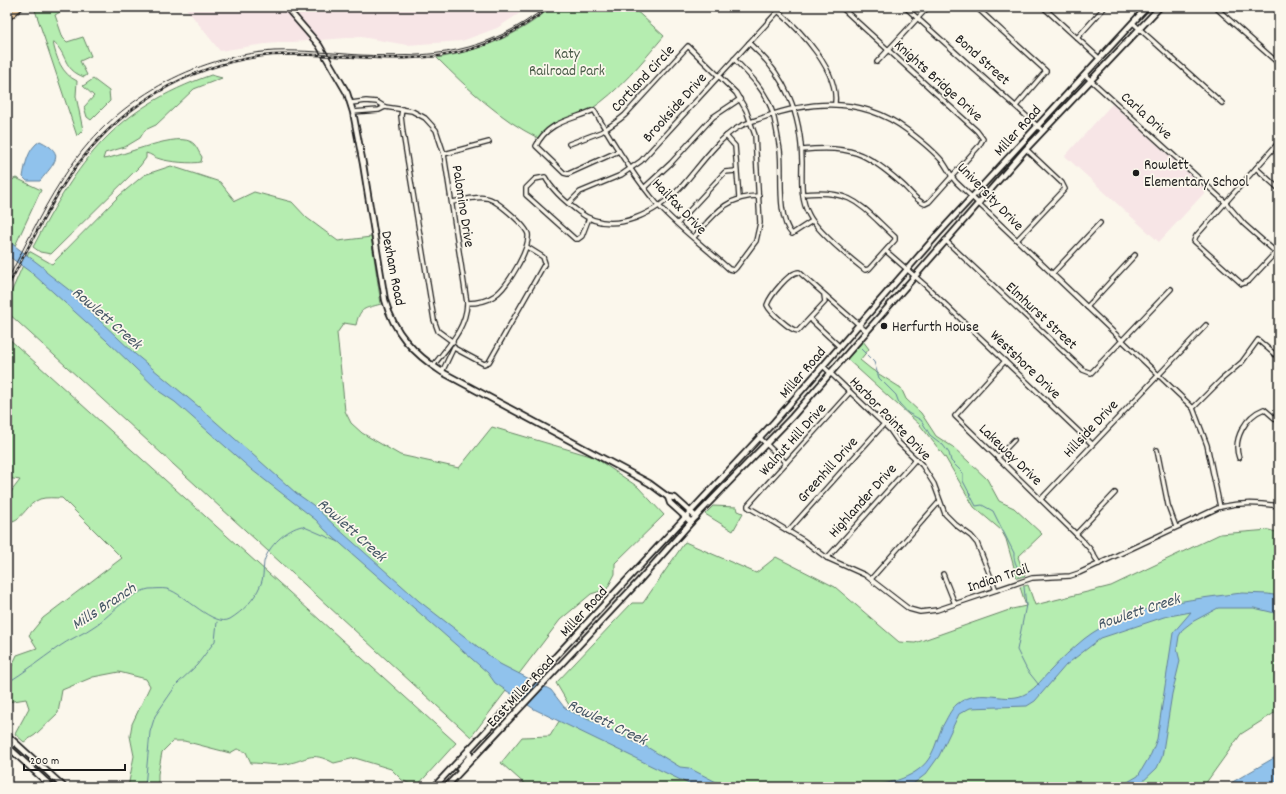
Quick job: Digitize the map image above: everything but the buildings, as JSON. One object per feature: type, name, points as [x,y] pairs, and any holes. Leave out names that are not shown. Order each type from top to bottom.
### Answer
[{"type":"main road","points":[[7,18],[20,7]]},
{"type":"main road","name":"Dexham Road","points":[[286,7],[319,45],[341,81],[351,103],[387,308],[397,329],[406,343],[442,372],[643,480],[668,497],[675,498],[696,517]]},
{"type":"main road","name":"Miller Road","points":[[469,749],[500,718],[685,517],[760,438],[972,197],[1147,7]]},
{"type":"main road","name":"Miller Road","points":[[691,522],[766,444],[1026,149],[1160,7]]},
{"type":"main road","points":[[884,297],[890,303]]},
{"type":"main road","points":[[861,324],[868,329]]},
{"type":"main road","name":"Dexham Road","points":[[668,497],[670,503],[691,522]]},
{"type":"main road","name":"East Miller Road","points":[[446,787],[638,582],[691,522]]},
{"type":"main road","points":[[7,735],[64,787]]},
{"type":"main road","points":[[8,749],[52,787]]},
{"type":"main road","points":[[457,776],[459,770],[470,756],[469,749]]},
{"type":"main road","points":[[434,787],[469,749]]},
{"type":"street","name":"Brookside Drive","points":[[569,203],[580,192],[614,179],[631,169],[649,154],[782,7]]},
{"type":"street","name":"Knights Bridge Drive","points":[[841,7],[982,137],[979,146],[952,176]]},
{"type":"street","name":"Bond Street","points":[[905,7],[1043,131]]},
{"type":"street","points":[[877,62],[928,7]]},
{"type":"street","points":[[976,7],[1046,71],[1016,106]]},
{"type":"street","points":[[1077,38],[1105,7]]},
{"type":"street","points":[[1215,7],[1279,64]]},
{"type":"street","points":[[1045,8],[1100,59]]},
{"type":"street","points":[[778,11],[799,31],[821,61],[832,83],[835,104]]},
{"type":"street","points":[[1133,23],[1222,102]]},
{"type":"street","points":[[749,43],[774,69],[784,85],[793,108],[801,136],[803,194],[806,208],[812,221],[865,270],[869,269],[894,242],[895,237],[852,199],[832,192],[803,194]]},
{"type":"street","name":"Cortland Circle","points":[[569,144],[605,129],[625,115],[688,46],[719,75]]},
{"type":"street","points":[[734,59],[750,75],[762,91],[773,114],[780,150],[781,187],[787,228],[792,234],[812,221]]},
{"type":"street","points":[[694,238],[718,211],[727,204],[739,198],[759,196],[757,150],[751,121],[740,99],[731,86],[719,75]]},
{"type":"street","name":"Carla Drive","points":[[1085,76],[1225,202],[1244,224],[1277,253]]},
{"type":"street","points":[[645,188],[671,163],[713,117],[740,99]]},
{"type":"street","name":"Palomino Drive","points":[[351,103],[366,101],[377,102],[385,107],[402,109],[419,114],[430,123],[440,137],[452,202],[467,303],[464,322],[453,342],[447,347],[434,366]]},
{"type":"street","name":"University Drive","points":[[589,218],[606,223],[624,222],[641,216],[659,205],[682,186],[726,136],[736,128],[751,121],[793,108],[815,104],[835,104],[870,112],[906,129],[942,162],[952,176],[1016,240],[1193,408],[1207,445],[1220,507]]},
{"type":"street","name":"Palomino Drive","points":[[353,112],[379,110],[385,107]]},
{"type":"street","points":[[402,109],[401,116],[403,133],[434,320],[438,331],[453,342],[454,348],[442,372]]},
{"type":"street","name":"Hailfax Drive","points":[[619,151],[568,174],[564,173],[537,148],[539,140],[555,124],[594,110],[631,169],[659,205],[694,238],[732,270],[744,260],[756,241],[760,223],[759,196]]},
{"type":"street","points":[[726,136],[735,146],[739,198]]},
{"type":"street","points":[[444,154],[489,142]]},
{"type":"street","points":[[1277,253],[1249,281],[1242,284],[1239,283],[1194,241],[1196,236],[1225,202],[1279,142]]},
{"type":"street","points":[[802,150],[832,148],[866,156],[882,166],[925,204],[952,176]]},
{"type":"street","points":[[1016,240],[1065,189],[1062,183],[1026,149]]},
{"type":"street","points":[[1256,168],[1279,189]]},
{"type":"street","points":[[678,223],[725,172],[736,171]]},
{"type":"street","points":[[545,177],[551,186],[569,203],[589,218],[582,236],[578,239],[575,239],[526,195],[526,188],[535,179],[545,177]]},
{"type":"street","points":[[452,202],[480,198],[493,200],[527,231],[529,238],[527,248],[499,293],[482,302],[467,303]]},
{"type":"street","points":[[1052,274],[1100,223]]},
{"type":"street","name":"Elmhurst Street","points":[[945,240],[1086,372],[1091,373],[1122,340]]},
{"type":"street","points":[[454,348],[484,364],[489,362],[545,263],[543,257],[527,248]]},
{"type":"street","name":"Westshore Drive","points":[[886,251],[1092,444]]},
{"type":"street","points":[[1087,307],[1135,255]]},
{"type":"street","points":[[824,295],[825,302],[800,329],[795,331],[770,310],[767,305],[769,300],[795,272],[803,275],[824,295],[861,324]]},
{"type":"street","points":[[1122,340],[1171,289]]},
{"type":"street","points":[[810,319],[840,347]]},
{"type":"street","name":"Hillside Drive","points":[[1041,498],[1206,324]]},
{"type":"street","points":[[1193,408],[1221,380],[1242,362],[1258,340],[1279,358]]},
{"type":"street","name":"Lakeway Drive","points":[[1005,362],[955,416],[1041,498],[1090,549],[1099,564]]},
{"type":"street","name":"Harbor Pointe Drive","points":[[822,366],[884,424],[899,443],[916,459],[934,484],[949,519],[971,536],[977,543],[996,590]]},
{"type":"street","name":"Walnut Hill Drive","points":[[751,502],[850,392]]},
{"type":"street","points":[[1239,458],[1237,453],[1238,436],[1252,416],[1264,409],[1279,422]]},
{"type":"street","name":"Greenhill Drive","points":[[788,531],[884,424]]},
{"type":"street","points":[[760,438],[786,463]]},
{"type":"street","points":[[998,457],[1014,440]]},
{"type":"street","points":[[1157,450],[1168,505],[1176,527]]},
{"type":"street","name":"Highlander Drive","points":[[827,558],[916,459]]},
{"type":"street","points":[[1076,534],[1115,493]]},
{"type":"street","points":[[871,579],[940,501]]},
{"type":"street","name":"Indian Trail","points":[[751,502],[748,507],[750,510],[788,531],[827,558],[871,579],[897,601],[914,611],[928,612],[1032,578],[1070,576],[1099,564],[1220,507],[1237,503],[1255,502],[1279,506]]},
{"type":"street","points":[[943,574],[955,604]]},
{"type":"street","points":[[8,749],[15,742]]},
{"type":"shaded area","points":[[185,7],[529,7],[497,28],[462,41],[407,45],[361,37],[265,44],[220,51]]},
{"type":"shaded area","name":"Rowlett Elementary School","points":[[1112,104],[1207,190],[1159,242],[1065,156]]},
{"type":"green space","points":[[34,7],[66,7],[67,8],[55,15],[63,38],[67,42],[83,37],[91,56],[80,61],[87,75],[84,77],[77,74],[68,66],[61,51],[53,42],[60,65],[67,74],[77,81],[76,96],[83,130],[77,136]]},
{"type":"green space","name":"Katy Railroad Park","points":[[551,7],[632,7],[664,36],[630,76],[611,94],[590,110],[557,122],[538,138],[510,122],[484,102],[437,58],[468,51],[513,34],[539,17]]},
{"type":"green space","points":[[211,75],[222,78],[194,89],[156,125],[145,130],[140,138],[125,147],[105,153],[103,159],[150,145],[177,140],[187,140],[196,147],[202,157],[201,162],[187,163],[169,161],[146,153],[146,158],[140,166],[51,254],[40,252],[33,247],[67,188],[84,163],[103,141],[124,121],[149,104],[177,89]]},
{"type":"green space","points":[[93,79],[109,91],[110,101],[91,120],[87,117],[84,107],[94,96],[83,86]]},
{"type":"green space","points":[[171,166],[220,182],[235,201],[254,192],[292,202],[307,218],[338,241],[371,237],[381,304],[370,307],[361,312],[356,325],[344,323],[337,333],[345,411],[351,423],[362,433],[400,455],[459,468],[492,427],[594,457],[638,487],[664,515],[615,563],[615,574],[607,589],[591,594],[560,620],[471,737],[7,312],[7,302],[29,251],[52,264],[120,195],[144,175]]},
{"type":"green space","points":[[16,178],[41,190],[7,263],[7,182]]},
{"type":"green space","points":[[7,337],[456,743],[416,787],[402,780],[391,769],[355,758],[334,763],[319,757],[309,757],[282,765],[251,763],[246,752],[237,749],[230,753],[184,741],[173,741],[162,752],[158,774],[158,787],[128,787],[134,756],[130,736],[132,724],[150,686],[146,679],[119,672],[93,677],[62,690],[58,713],[35,735],[24,742],[15,734],[29,708],[26,699],[7,702],[7,670],[11,668],[17,655],[37,648],[29,635],[43,618],[122,558],[62,498],[40,499],[32,504],[20,517],[13,521],[7,514],[7,497],[20,480],[7,478]]},
{"type":"green space","points":[[863,341],[869,349],[860,360],[871,369],[901,388],[906,399],[921,413],[936,436],[953,447],[987,479],[999,501],[1014,508],[1042,534],[1018,557],[1025,576],[1017,578],[1006,539],[1001,530],[974,507],[945,457],[920,425],[847,359]]},
{"type":"green space","points":[[713,506],[737,507],[738,511],[743,513],[733,531],[705,514]]},
{"type":"green space","points":[[1269,530],[1279,533],[1279,710],[1241,734],[1203,787],[528,787],[501,763],[522,737],[550,736],[569,705],[556,683],[632,603],[643,603],[685,542],[756,573],[776,557],[835,587],[899,642],[915,643],[1012,609],[1026,606],[1020,587],[1028,585],[1035,605],[1111,586],[1220,534]]},
{"type":"water","points":[[40,141],[53,150],[56,155],[55,159],[50,169],[40,181],[27,181],[23,177],[26,162],[30,152]]},
{"type":"water","points":[[7,240],[44,268],[46,272],[73,293],[80,302],[135,354],[199,407],[296,493],[313,505],[419,601],[500,664],[551,690],[564,707],[572,712],[647,747],[680,767],[689,768],[726,787],[695,787],[534,709],[495,683],[488,673],[325,530],[316,520],[252,470],[175,402],[160,392],[106,340],[33,274],[7,255]]},
{"type":"water","points":[[1242,593],[1279,596],[1279,614],[1254,608],[1218,608],[1192,622],[1183,629],[1179,636],[1177,649],[1180,661],[1172,694],[1162,757],[1157,768],[1137,787],[1119,787],[1138,776],[1151,754],[1157,739],[1173,633],[1191,612],[1164,617],[1101,638],[1066,665],[1035,701],[1027,706],[970,708],[959,714],[939,756],[926,774],[909,787],[865,787],[893,782],[911,774],[926,763],[931,755],[942,727],[950,712],[957,704],[976,696],[1011,698],[1027,693],[1084,639],[1101,628],[1119,619],[1160,606],[1181,601]]},
{"type":"water","points":[[1279,755],[1279,787],[1224,787]]},
{"type":"waterway","points":[[861,349],[874,362],[879,378],[896,395],[899,403],[908,413],[921,420],[930,435],[943,445],[949,453],[951,461],[963,473],[963,481],[976,506],[982,505],[993,511],[1014,553],[1014,559],[1020,576]]},
{"type":"waterway","name":"Mills Branch","points":[[7,683],[62,645],[91,628],[128,599],[142,591],[149,589],[167,589],[216,619],[230,619],[244,609],[255,596],[262,580],[266,556],[274,544],[284,534],[302,526],[339,542]]},
{"type":"waterway","points":[[1024,587],[1026,605],[1017,650],[1027,670],[1039,685]]},
{"type":"waterway","points":[[145,787],[150,732],[155,716],[177,684],[197,665],[215,641],[217,622]]},
{"type":"tram line","points":[[7,281],[53,193],[89,142],[110,121],[134,102],[159,86],[186,72],[215,62],[244,55],[274,51],[306,51],[386,56],[435,54],[458,50],[480,44],[502,35],[524,23],[546,7]]},
{"type":"railway","points":[[7,288],[52,204],[68,178],[87,153],[108,130],[131,110],[156,93],[183,79],[211,68],[241,60],[282,54],[410,58],[458,53],[503,37],[526,24],[550,7]]},
{"type":"place","name":"Rowlett Elementary School","points":[[1136,173]]},
{"type":"place","name":"Herfurth House","points":[[884,326]]},
{"type":"water label","name":"Rowlett Creek","points":[[108,317]]},
{"type":"water label","name":"Rowlett Creek","points":[[353,529]]},
{"type":"water label","name":"Rowlett Creek","points":[[1138,610]]},
{"type":"water label","name":"Rowlett Creek","points":[[608,721]]}]
